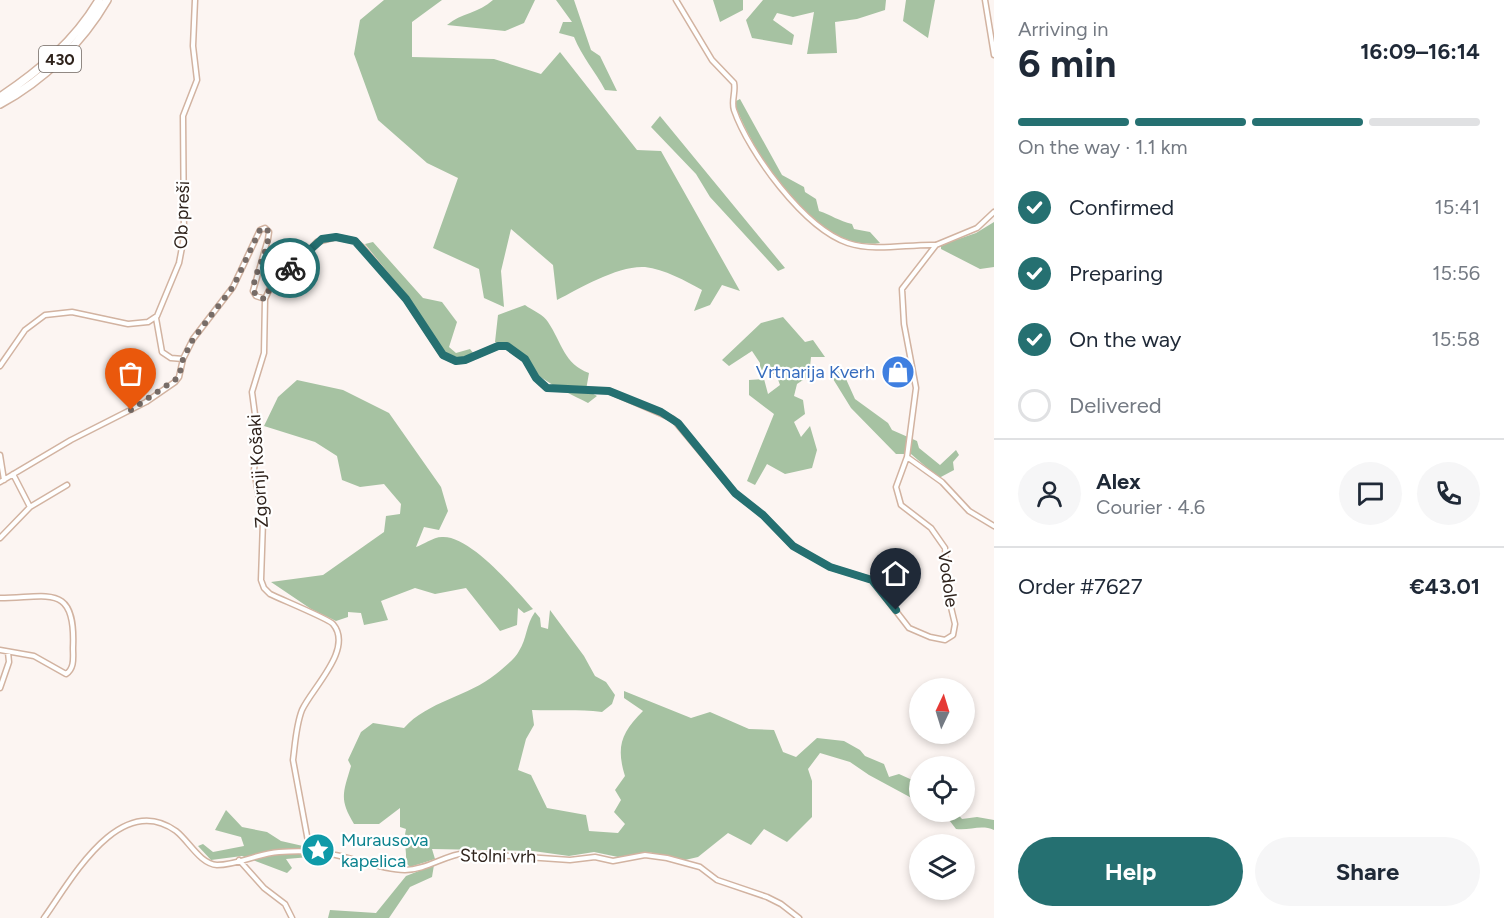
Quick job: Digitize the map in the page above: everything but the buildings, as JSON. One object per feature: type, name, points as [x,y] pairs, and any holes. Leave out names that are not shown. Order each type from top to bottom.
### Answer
[{"type":"highway","name":"430","points":[[0,97],[28,78],[63,47],[99,0]]},
{"type":"highway","name":"430","points":[[0,104],[32,84],[64,56],[89,27],[107,0]]},
{"type":"street","name":"Ob preši","points":[[156,318],[179,263],[184,237],[183,117],[197,80],[193,46],[195,0]]},
{"type":"street","points":[[676,0],[712,60],[734,83],[732,104],[734,112],[755,148],[804,216],[833,236],[860,246],[936,245],[977,228],[994,212]]},
{"type":"street","points":[[985,0],[994,55]]},
{"type":"street","points":[[0,455],[2,481],[71,440],[146,402],[179,377],[183,359],[193,339],[233,287],[260,230],[265,228],[269,232],[268,239],[253,291],[256,296],[265,299]]},
{"type":"street","name":"Vodole","points":[[265,299],[274,279],[295,265],[322,239],[336,237],[355,241],[406,299],[443,355],[456,361],[465,360],[498,346],[507,346],[525,359],[536,378],[547,388],[609,391],[661,412],[678,423],[735,493],[763,515],[793,546],[830,567],[872,580],[915,632],[945,640],[953,635],[956,624],[948,596],[945,548],[931,528],[901,505],[897,495],[897,480],[907,457]]},
{"type":"street","points":[[936,245],[902,289],[904,324],[916,380],[907,457],[942,482],[969,511],[994,526]]},
{"type":"street","name":"Zgornji Košaki","points":[[265,299],[264,353],[252,392],[258,437],[254,470],[263,521],[261,580],[264,588],[270,594],[331,621],[338,636],[330,668],[302,709],[294,749],[293,760],[310,852]]},
{"type":"street","points":[[0,366],[25,330],[35,321],[54,312],[72,312],[128,324],[156,318],[162,352],[171,358],[183,359]]},
{"type":"street","points":[[13,474],[30,507]]},
{"type":"street","points":[[0,538],[30,507],[68,485]]},
{"type":"street","points":[[0,598],[47,595],[66,606],[74,625],[70,672],[63,674],[34,656],[0,650]]},
{"type":"street","points":[[0,688],[8,668],[8,652]]},
{"type":"street","name":"Stolni vrh","points":[[44,918],[99,843],[129,825],[149,822],[175,830],[210,864],[219,865],[278,852],[310,852],[406,870],[420,868],[449,855],[465,853],[570,860],[588,856],[613,861],[639,855],[655,856],[700,867],[717,880],[781,904],[799,918]]},
{"type":"street","points":[[239,860],[264,888],[285,904],[292,918]]},
{"type":"green space","points":[[384,0],[442,0],[412,22],[412,57],[494,59],[541,74],[560,52],[637,150],[661,151],[740,291],[722,285],[710,305],[694,311],[702,290],[660,270],[635,267],[600,278],[557,300],[553,265],[511,229],[501,271],[504,307],[484,298],[479,269],[433,248],[458,178],[427,163],[378,120],[354,54],[360,20]]},
{"type":"green space","points":[[493,0],[535,0],[524,23],[505,31],[447,25],[482,8]]},
{"type":"green space","points":[[556,0],[574,0],[591,50],[600,56],[617,91],[605,90],[574,37],[559,33],[563,22],[572,22]]},
{"type":"green space","points":[[713,0],[743,0],[743,10],[720,22]]},
{"type":"green space","points":[[763,0],[886,0],[885,10],[857,19],[835,22],[837,53],[807,54],[814,12],[793,17],[777,13],[773,20],[794,35],[792,45],[752,38],[746,20]]},
{"type":"green space","points":[[906,0],[935,0],[928,38],[903,21]]},
{"type":"green space","points":[[740,99],[782,175],[804,187],[805,192],[816,199],[819,211],[852,224],[854,229],[870,232],[880,243],[856,242],[833,233],[811,217],[790,196],[756,148],[743,123],[734,102]]},
{"type":"green space","points":[[660,116],[785,268],[778,271],[710,197],[696,174],[651,127]]},
{"type":"green space","points":[[994,222],[994,267],[980,269],[941,249],[941,245],[976,233]]},
{"type":"green space","points":[[373,242],[423,298],[442,302],[457,322],[449,347],[456,353],[470,349],[474,354],[461,358],[443,353],[414,305],[365,244]]},
{"type":"green space","points":[[525,305],[546,319],[564,352],[574,364],[589,373],[586,390],[597,396],[588,403],[542,378],[513,347],[495,342],[498,315]]},
{"type":"green space","points":[[783,317],[805,342],[813,340],[825,357],[811,357],[809,376],[797,384],[794,396],[803,400],[805,414],[794,422],[801,437],[810,426],[817,450],[812,468],[785,474],[767,464],[755,485],[747,481],[774,414],[749,395],[749,380],[764,379],[768,394],[780,385],[776,374],[760,373],[760,363],[752,351],[729,366],[722,360],[761,323]]},
{"type":"green space","points":[[835,369],[846,379],[855,399],[888,423],[892,430],[917,441],[919,448],[940,465],[956,450],[959,455],[953,462],[954,470],[939,478],[911,454],[896,454],[851,408],[830,374]]},
{"type":"green space","points":[[297,380],[343,390],[389,413],[441,487],[448,511],[439,530],[424,527],[416,547],[442,537],[466,545],[478,554],[504,577],[533,609],[524,613],[518,608],[517,625],[500,631],[466,588],[435,594],[415,588],[381,601],[388,620],[364,625],[361,613],[348,612],[348,617],[336,621],[311,609],[271,582],[323,575],[384,532],[386,516],[400,514],[401,504],[384,484],[360,487],[342,480],[337,456],[315,442],[264,426],[278,397]]},
{"type":"green space","points":[[550,610],[584,656],[595,676],[606,682],[615,695],[612,704],[602,712],[532,710],[534,725],[526,739],[518,770],[531,775],[547,808],[586,815],[589,831],[618,833],[625,824],[614,812],[621,800],[615,790],[625,776],[621,757],[622,741],[630,726],[643,711],[624,698],[624,691],[691,718],[710,712],[749,729],[774,730],[783,752],[796,757],[817,738],[844,741],[860,750],[865,756],[884,764],[889,777],[899,774],[909,778],[909,797],[850,762],[820,753],[808,769],[812,781],[812,817],[787,842],[764,829],[751,845],[728,833],[698,857],[685,860],[648,852],[618,857],[594,852],[569,856],[533,851],[432,849],[435,859],[410,867],[406,863],[406,829],[400,827],[400,808],[379,824],[354,824],[346,808],[344,790],[351,766],[348,760],[361,732],[373,723],[404,728],[425,711],[485,682],[517,654],[535,612],[540,618],[541,627],[548,629]]},
{"type":"green space","points":[[226,810],[242,827],[267,832],[281,841],[303,846],[310,857],[286,859],[292,868],[287,873],[242,856],[211,860],[198,846],[203,844],[213,852],[244,846],[241,837],[215,830]]},
{"type":"green space","points":[[977,817],[994,820],[994,830],[989,828],[956,829],[951,822],[975,822]]},
{"type":"green space","points":[[434,865],[432,877],[410,887],[389,918],[328,918],[330,910],[376,913],[406,876]]},
{"type":"way so far","points":[[131,410],[146,402],[179,377],[183,359],[193,339],[233,287],[246,265],[260,230],[267,228],[269,232],[266,252],[254,283],[253,291],[256,296],[265,299],[274,279],[290,268]]},
{"type":"place","name":"Vrtnarija Kverh","points":[[898,372]]},
{"type":"place","name":"Murausova kapelica","points":[[318,850]]},
{"type":"route","points":[[290,268],[322,239],[344,237],[355,241],[406,299],[430,332],[443,355],[449,359],[465,360],[498,346],[507,346],[525,359],[536,378],[547,388],[565,391],[609,391],[661,412],[678,423],[735,493],[770,521],[783,538],[830,567],[872,580],[896,610]]}]
